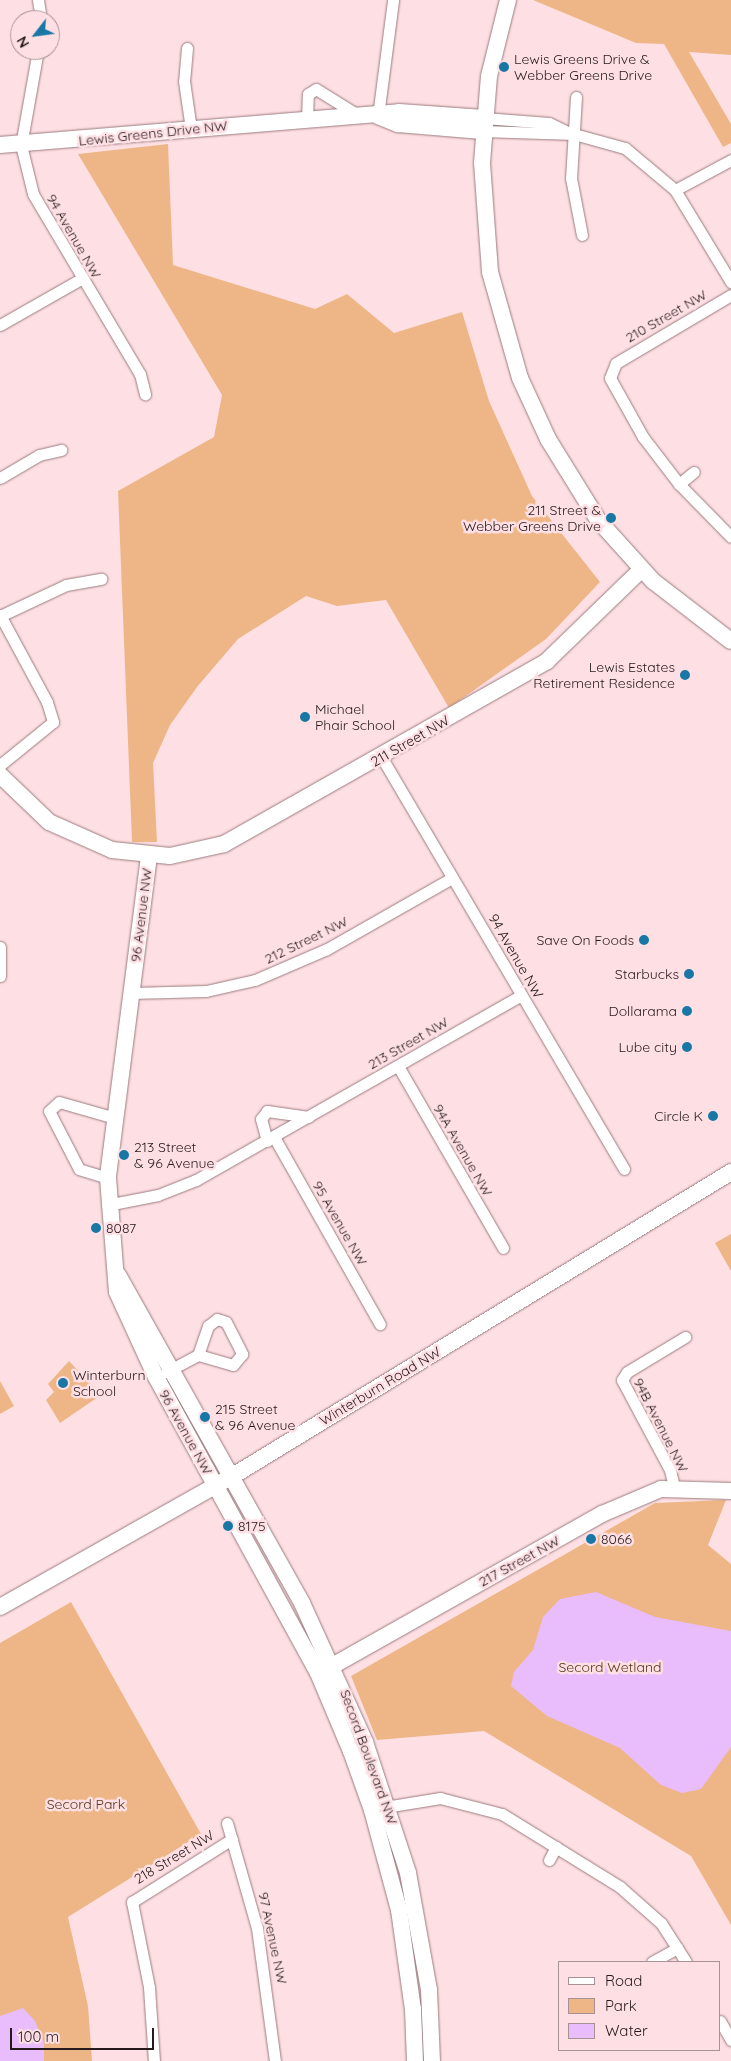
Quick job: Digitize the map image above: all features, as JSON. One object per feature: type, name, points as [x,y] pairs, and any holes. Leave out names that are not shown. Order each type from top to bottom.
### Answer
[{"type":"street","points":[[378,116],[393,0]]},
{"type":"street","points":[[508,0],[483,124],[490,272],[520,378],[577,490],[641,570],[731,641]]},
{"type":"street","points":[[187,48],[184,82],[191,129]]},
{"type":"street","name":"94 Avenue NW","points":[[36,60],[21,145],[33,194],[81,279],[140,374],[146,394]]},
{"type":"street","points":[[307,118],[308,94],[316,88],[361,117]]},
{"type":"street","points":[[576,97],[573,202],[582,234]]},
{"type":"street","name":"Lewis Greens Drive NW","points":[[0,145],[21,145],[307,118],[378,116],[399,112],[483,124]]},
{"type":"street","points":[[483,124],[549,124],[574,134],[624,148],[675,190],[731,282]]},
{"type":"street","points":[[675,190],[731,160]]},
{"type":"street","points":[[0,325],[81,279]]},
{"type":"street","name":"210 Street NW","points":[[679,484],[643,437],[613,386],[610,370],[616,363],[731,295]]},
{"type":"street","points":[[0,478],[39,455],[60,450]]},
{"type":"street","points":[[694,472],[679,484],[731,537]]},
{"type":"street","name":"211 Street NW","points":[[149,856],[189,853],[238,839],[382,758],[547,661],[641,570]]},
{"type":"street","points":[[0,765],[48,729],[53,722],[48,702],[0,615],[66,585],[101,579]]},
{"type":"street","name":"94 Avenue NW","points":[[382,758],[624,1169]]},
{"type":"street","name":"96 Avenue NW","points":[[0,775],[31,809],[73,836],[112,850],[149,856],[115,1118],[107,1205],[118,1274],[216,1486]]},
{"type":"street","name":"212 Street NW","points":[[131,993],[206,991],[255,980],[319,953],[452,878]]},
{"type":"street","points":[[0,947],[0,976]]},
{"type":"street","name":"213 Street NW","points":[[107,1205],[177,1188],[311,1117],[521,995]]},
{"type":"street","name":"94A Avenue NW","points":[[398,1066],[503,1248]]},
{"type":"street","points":[[108,1178],[79,1169],[49,1111],[59,1102],[115,1118]]},
{"type":"street","points":[[270,1139],[261,1119],[268,1111],[311,1117]]},
{"type":"street","name":"95 Avenue NW","points":[[270,1139],[380,1324]]},
{"type":"street","name":"Winterburn Road NW","points":[[0,1606],[26,1596],[216,1486],[731,1172]]},
{"type":"street","points":[[217,1319],[226,1322],[242,1354],[233,1365],[198,1354],[208,1326],[217,1319]]},
{"type":"street","name":"94B Avenue NW","points":[[674,1487],[670,1470],[622,1376],[685,1337]]},
{"type":"street","name":"96 Avenue NW","points":[[163,1374],[198,1354]]},
{"type":"street","name":"96 Avenue NW","points":[[163,1374],[231,1477]]},
{"type":"street","name":"Secord Boulevard NW","points":[[231,1477],[333,1665],[423,1945],[432,2061]]},
{"type":"street","name":"Secord Boulevard NW","points":[[216,1486],[318,1673],[380,1808],[400,1919],[415,2061]]},
{"type":"street","name":"217 Street NW","points":[[318,1673],[602,1514],[674,1487],[731,1491]]},
{"type":"street","name":"Winterburn Road NW","points":[[0,1618],[26,1596]]},
{"type":"street","points":[[380,1808],[440,1798],[469,1802],[502,1814],[620,1887],[661,1923],[685,1961]]},
{"type":"street","name":"97 Avenue NW","points":[[227,1823],[262,1953],[275,2061]]},
{"type":"street","name":"218 Street NW","points":[[154,2061],[149,1987],[132,1902],[232,1839]]},
{"type":"street","points":[[548,1860],[556,1847]]},
{"type":"street","points":[[654,1961],[677,1948]]},
{"type":"street","points":[[721,2023],[731,2040]]},
{"type":"green space","points":[[533,0],[731,0],[731,55],[689,52],[731,124],[731,143],[723,147],[664,44],[636,43]]},
{"type":"green space","points":[[168,144],[173,265],[315,309],[347,294],[394,333],[462,312],[489,401],[532,496],[600,582],[546,639],[449,708],[386,600],[337,606],[306,596],[238,639],[197,687],[170,725],[153,763],[157,842],[132,842],[118,491],[214,437],[222,395],[78,154]]},
{"type":"green space","points":[[731,1234],[731,1271],[715,1243]]},
{"type":"green space","points":[[69,1361],[101,1395],[60,1423],[46,1400],[54,1392],[48,1384]]},
{"type":"green space","points":[[0,1381],[14,1406],[0,1414]]},
{"type":"green space","name":"Secord Wetland","points":[[726,1500],[708,1545],[731,1564],[731,1925],[691,1856],[484,1731],[377,1740],[351,1676],[655,1503]]},
{"type":"green space","name":"Secord Park","points":[[71,1602],[201,1834],[68,1917],[88,2006],[92,2061],[0,2061],[0,1643]]},
{"type":"water","points":[[596,1592],[655,1617],[731,1631],[731,1747],[701,1789],[682,1793],[661,1785],[620,1748],[547,1716],[511,1686],[514,1672],[533,1650],[543,1617],[560,1599]]},
{"type":"water","points":[[23,2008],[35,2021],[44,2043],[44,2061],[0,2061],[0,2016]]},
{"type":"place","name":"Lewis Greens Drive & Webber Greens Drive","points":[[504,67]]},
{"type":"place","name":"211 Street & Webber Greens Drive","points":[[611,518]]},
{"type":"place","name":"Lewis Estates Retirement Residence","points":[[685,675]]},
{"type":"place","name":"Michael Phair School","points":[[305,717]]},
{"type":"place","name":"Save On Foods","points":[[644,940]]},
{"type":"place","name":"Starbucks","points":[[689,974]]},
{"type":"place","name":"Dollarama","points":[[687,1011]]},
{"type":"place","name":"Lube city","points":[[687,1047]]},
{"type":"place","name":"Circle K","points":[[713,1116]]},
{"type":"place","name":"213 Street & 96 Avenue","points":[[124,1155]]},
{"type":"place","name":"8087","points":[[96,1228]]},
{"type":"place","name":"Winterburn School","points":[[63,1383]]},
{"type":"place","name":"215 Street & 96 Avenue","points":[[205,1417]]},
{"type":"place","name":"8175","points":[[228,1526]]},
{"type":"place","name":"8066","points":[[591,1539]]}]
